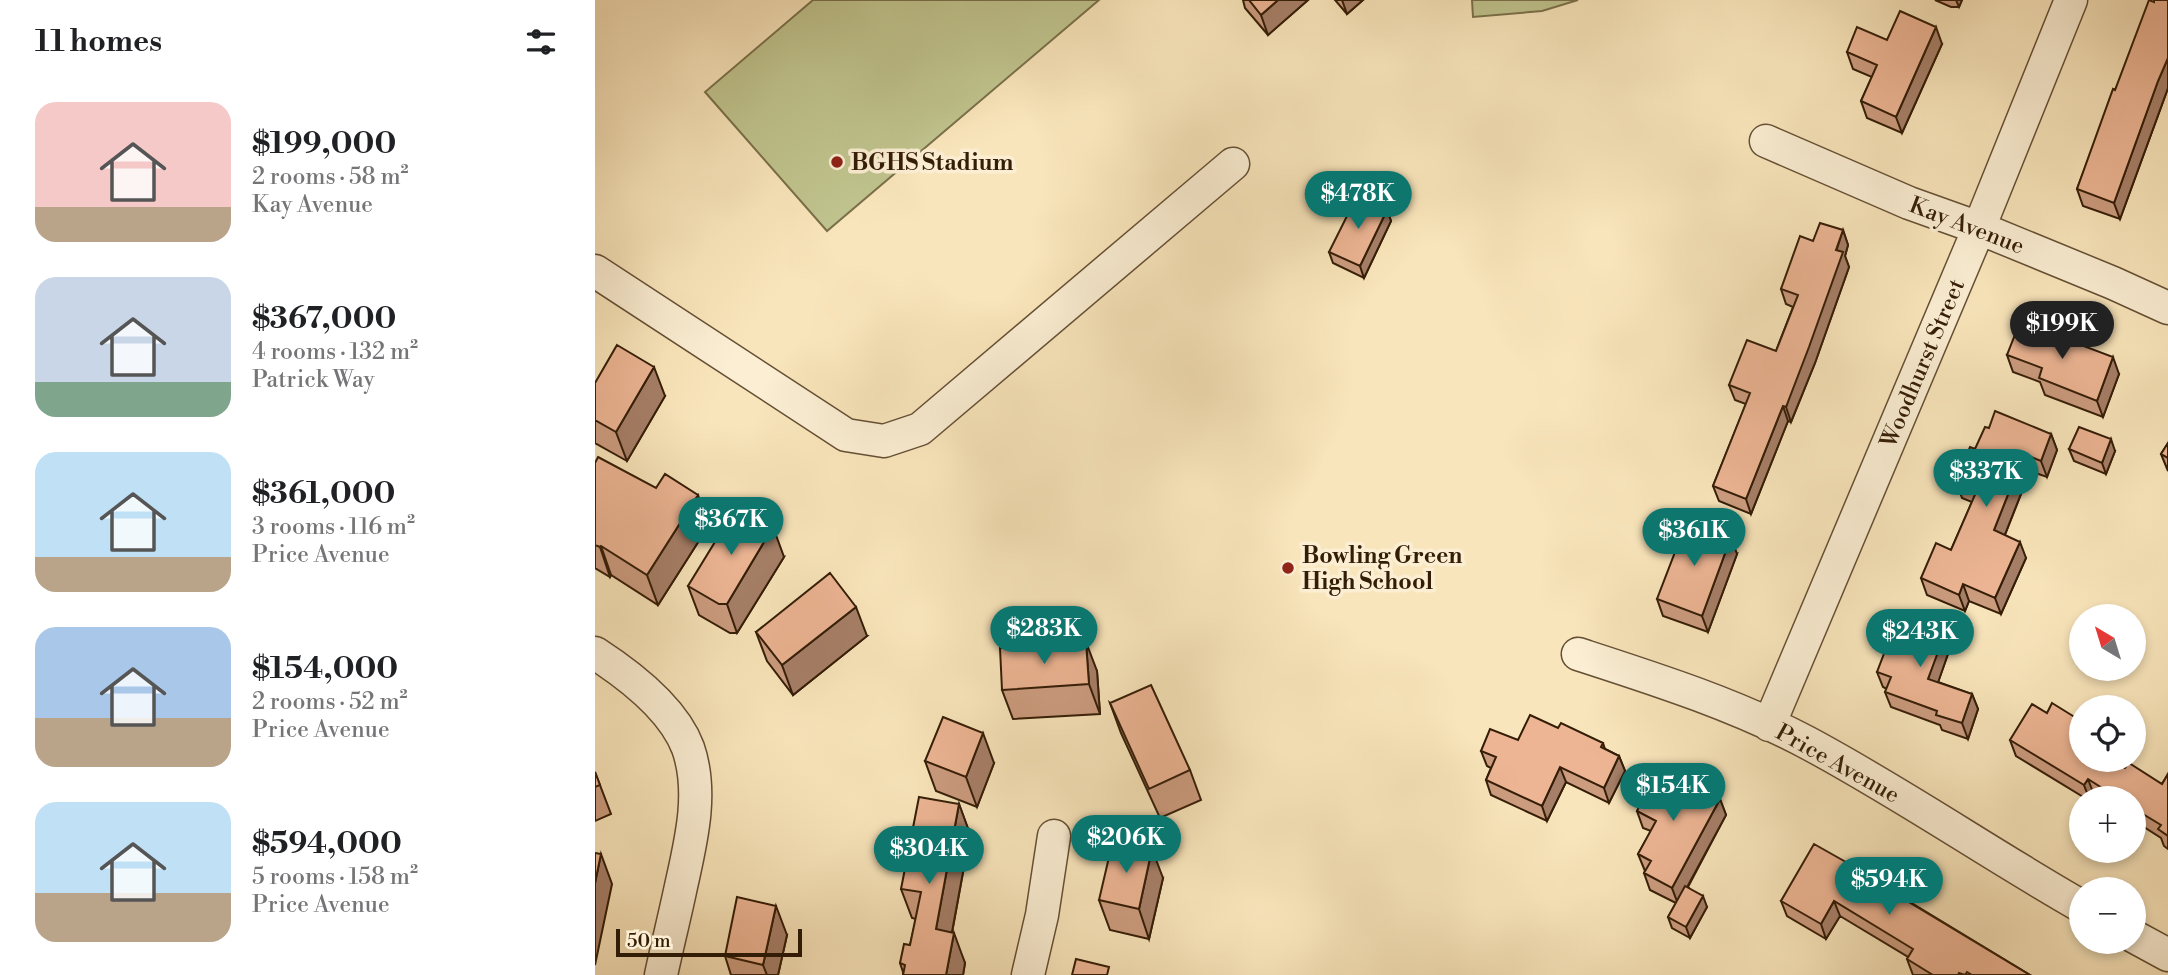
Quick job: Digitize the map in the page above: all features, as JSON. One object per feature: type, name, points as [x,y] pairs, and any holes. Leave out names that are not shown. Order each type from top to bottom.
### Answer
[{"type":"street","name":"Woodhurst Street","points":[[1769,725],[1979,228],[2071,0]]},
{"type":"street","name":"Kay Avenue","points":[[1766,141],[1909,203],[1979,228],[2113,283],[2168,309]]},
{"type":"street","points":[[595,271],[846,435],[884,441],[920,429],[1233,164]]},
{"type":"street","points":[[595,653],[662,706],[688,747],[694,776],[693,826],[661,975]]},
{"type":"street","name":"Price Avenue","points":[[1578,654],[1678,686],[1769,725],[1827,754],[2069,899]]},
{"type":"street","points":[[1028,975],[1042,915],[1054,835]]},
{"type":"street","points":[[2146,943],[2168,956]]},
{"type":"green space","name":"BGHS Stadium","points":[[813,0],[1099,0],[827,231],[705,92]]},
{"type":"green space","points":[[1472,0],[1578,0],[1542,11],[1473,17]]},
{"type":"building","points":[[1249,0],[1278,0],[1261,15]]},
{"type":"building","points":[[2149,0],[2168,0],[2168,58],[2114,203],[2077,189]]},
{"type":"building","points":[[1900,11],[1936,27],[1896,117],[1861,101],[1877,65],[1847,52],[1857,27],[1887,40]]},
{"type":"building","points":[[1357,196],[1387,210],[1360,266],[1329,252]]},
{"type":"building","points":[[1820,223],[1843,230],[1836,250],[1843,252],[1786,407],[1783,406],[1746,499],[1713,486],[1750,393],[1729,385],[1747,340],[1776,351],[1798,295],[1781,289],[1800,236],[1813,241]]},
{"type":"building","points":[[2020,322],[2113,357],[2097,401],[2039,378],[2042,368],[2007,355]]},
{"type":"building","points":[[617,345],[654,367],[616,432],[595,420],[595,383]]},
{"type":"building","points":[[1995,411],[2051,434],[2041,461],[2024,454],[1994,530],[2020,542],[1995,598],[1963,584],[1959,595],[1921,578],[1936,543],[1951,550],[1977,490],[1956,481],[1970,447],[1975,449],[1985,427],[1989,428]]},
{"type":"building","points":[[2079,427],[2111,439],[2102,463],[2069,449]]},
{"type":"building","points":[[2168,443],[2168,458],[2161,454]]},
{"type":"building","points":[[598,457],[656,488],[665,474],[698,495],[647,575],[601,546],[595,545],[595,463]]},
{"type":"building","points":[[737,506],[773,527],[727,604],[719,604],[688,586]]},
{"type":"building","points":[[1687,521],[1731,537],[1702,616],[1657,599]]},
{"type":"building","points":[[830,573],[856,607],[782,665],[756,632]]},
{"type":"building","points":[[1900,612],[1944,628],[1944,636],[1928,679],[1972,694],[1962,723],[1936,715],[1937,711],[1885,692],[1891,677],[1877,672]]},
{"type":"building","points":[[1086,642],[1089,684],[1002,690],[1000,648]]},
{"type":"building","points":[[1151,685],[1190,770],[1149,789],[1110,703]]},
{"type":"building","points":[[2052,703],[2069,714],[2069,772],[2143,772],[2162,784],[2168,774],[2168,836],[2158,829],[2161,825],[2146,816],[2146,786],[2099,786],[2088,779],[2084,785],[2010,740],[2032,704],[2047,713]]},
{"type":"building","points":[[1530,715],[1558,728],[1561,723],[1603,743],[1601,747],[1619,756],[1604,788],[1560,767],[1542,806],[1486,780],[1496,757],[1481,751],[1490,729],[1518,740]]},
{"type":"building","points":[[943,717],[983,733],[966,777],[925,761]]},
{"type":"building","points":[[1655,765],[1720,799],[1672,888],[1644,873],[1651,861],[1638,854],[1656,821],[1637,811],[1650,786],[1645,783]]},
{"type":"building","points":[[595,772],[600,785],[595,787]]},
{"type":"building","points":[[919,797],[959,804],[936,929],[954,933],[946,975],[903,975],[905,965],[900,963],[904,944],[910,945],[921,892],[901,889]]},
{"type":"building","points":[[1113,840],[1152,849],[1139,909],[1099,900]]},
{"type":"building","points":[[1814,844],[1890,887],[1889,890],[2030,975],[1972,975],[1967,972],[1965,975],[1933,975],[1907,959],[1913,949],[1834,901],[1821,924],[1781,901]]},
{"type":"building","points":[[595,853],[601,854],[595,883]]},
{"type":"building","points":[[1685,886],[1703,896],[1686,927],[1668,917]]},
{"type":"building","points":[[737,897],[776,906],[763,965],[725,956]]},
{"type":"building","points":[[1076,959],[1109,967],[1107,975],[1072,975]]},
{"type":"place","name":"BGHS Stadium","points":[[837,162]]},
{"type":"place","name":"Bowling Green High School","points":[[1288,568]]}]
